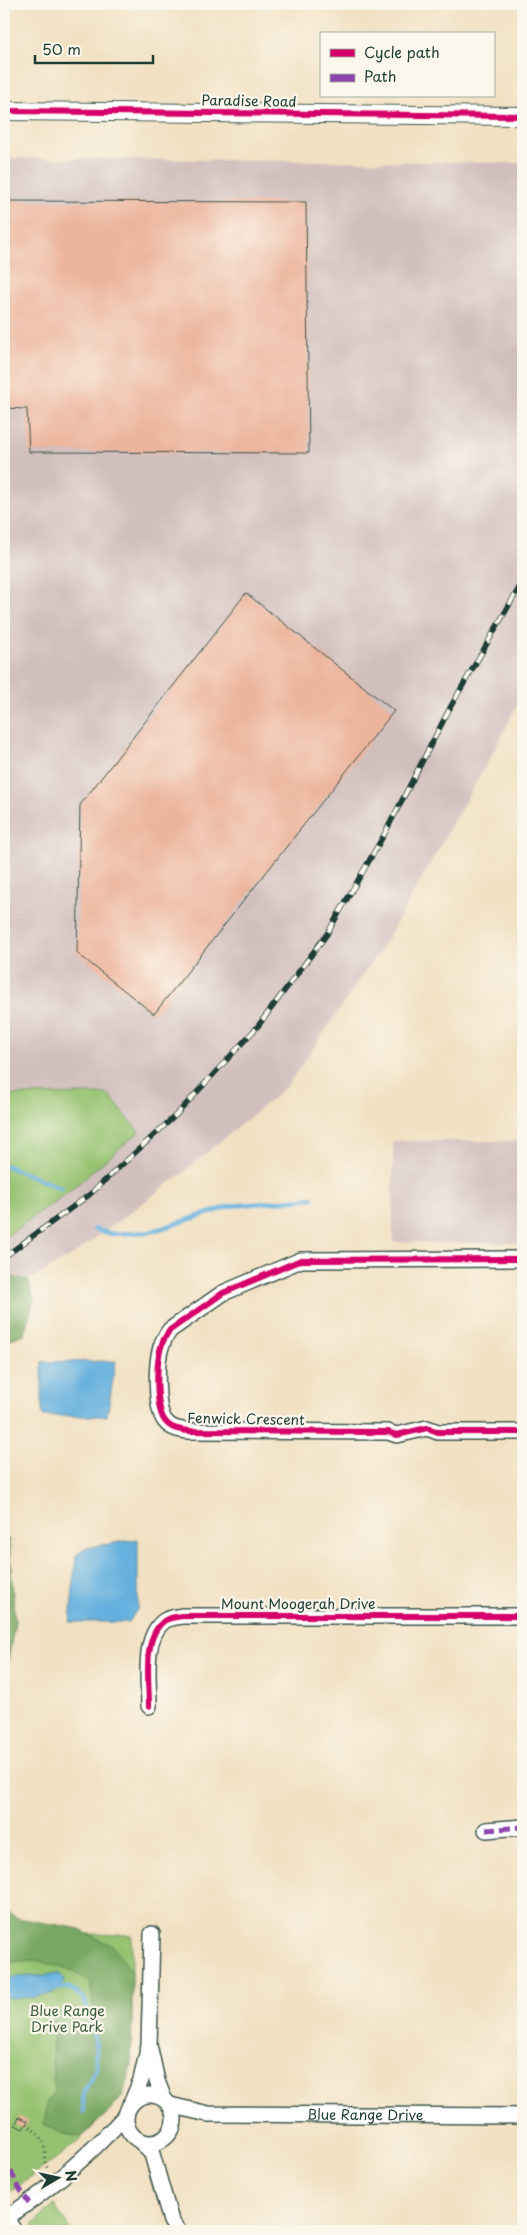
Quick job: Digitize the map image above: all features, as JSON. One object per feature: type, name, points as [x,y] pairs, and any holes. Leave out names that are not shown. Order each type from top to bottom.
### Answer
[{"type":"street","name":"Paradise Road","points":[[4,112],[523,116]]},
{"type":"street","name":"Fenwick Crescent","points":[[523,1259],[301,1260],[223,1294],[170,1330],[164,1338],[159,1356],[158,1404],[165,1421],[179,1430],[189,1431],[388,1432],[397,1435],[427,1428],[438,1432],[523,1432]]},
{"type":"street","name":"Mount Moogerah Drive","points":[[149,1706],[149,1645],[154,1631],[165,1620],[182,1616],[523,1616]]},
{"type":"street","points":[[486,1830],[523,1827]]},
{"type":"street","points":[[152,1934],[149,2045],[142,2080],[128,2110],[127,2126],[152,2154],[171,2221],[178,2231]]},
{"type":"street","points":[[149,2045],[157,2081],[175,2121],[168,2134],[160,2181]]},
{"type":"street","points":[[14,2231],[5,2218],[29,2204],[102,2141],[137,2098],[146,2094],[156,2095],[167,2102],[208,2114]]},
{"type":"street","points":[[102,2141],[120,2135],[153,2143],[190,2119],[208,2114]]},
{"type":"street","name":"Blue Range Drive","points":[[208,2114],[523,2116]]},
{"type":"path","points":[[26,2124],[37,2132],[42,2141],[45,2166],[55,2181]]},
{"type":"shaded area","points":[[4,158],[523,163],[523,693],[497,745],[386,941],[287,1086],[179,1176],[74,1254],[4,1295],[4,1238],[68,1192],[139,1132],[108,1094],[4,1095]]},
{"type":"shaded area","points":[[393,1141],[523,1141],[523,1243],[393,1242]]},
{"type":"green space","points":[[108,1094],[139,1132],[68,1192],[4,1238],[4,1095]]},
{"type":"green space","points":[[12,1277],[28,1280],[34,1300],[24,1334],[4,1342],[4,1282]]},
{"type":"green space","points":[[4,1536],[9,1540],[15,1622],[4,1684]]},
{"type":"green space","points":[[4,1910],[17,1918],[75,1928],[113,1946],[132,1972],[131,2057],[128,2080],[121,2098],[107,2114],[81,2136],[61,2134],[44,2124],[48,2100],[54,2092],[52,2057],[54,2017],[73,2007],[81,2013],[94,2010],[90,1982],[73,1971],[36,1960],[4,1963]]},
{"type":"green space","name":"Blue Range Drive Park","points":[[4,1932],[132,1935],[132,2023],[130,2073],[121,2095],[109,2111],[74,2144],[4,2196]]},
{"type":"green space","points":[[54,2204],[71,2231],[31,2231],[34,2224]]},
{"type":"water","points":[[116,1361],[107,1416],[42,1416],[42,1362]]},
{"type":"water","points":[[138,1539],[138,1608],[129,1622],[70,1622],[76,1555],[85,1548]]},
{"type":"water","points":[[60,1974],[64,1980],[62,1988],[49,1994],[34,1997],[4,1997],[4,1978]]},
{"type":"building","points":[[4,201],[306,202],[309,453],[29,452],[27,409],[4,408]]},
{"type":"building","points":[[246,593],[394,711],[154,1014],[77,953],[80,805]]},
{"type":"building","points":[[19,2117],[28,2121],[23,2129],[15,2125]]},
{"type":"waterway","points":[[4,1165],[61,1188]]},
{"type":"waterway","points":[[94,1229],[112,1234],[150,1232],[231,1206],[313,1198]]},
{"type":"waterway","points":[[57,1988],[70,1988],[84,1998],[90,2016],[96,2046],[96,2069],[83,2093],[84,2112]]},
{"type":"railway","points":[[4,1257],[89,1195],[176,1115],[258,1026],[327,934],[385,833],[451,706],[523,581]]},
{"type":"marked path","points":[[486,1830],[523,1827]]},
{"type":"marked path","points":[[4,2157],[18,2186],[29,2203]]},
{"type":"cycle path","points":[[4,111],[523,116]]},
{"type":"cycle path","points":[[523,1259],[301,1260],[223,1293],[170,1330],[161,1347],[157,1374],[159,1406],[162,1415],[167,1424],[179,1430],[388,1432],[397,1435],[427,1428],[438,1432],[523,1432]]},
{"type":"cycle path","points":[[149,1706],[148,1660],[152,1638],[164,1621],[172,1618],[182,1616],[523,1616]]}]
